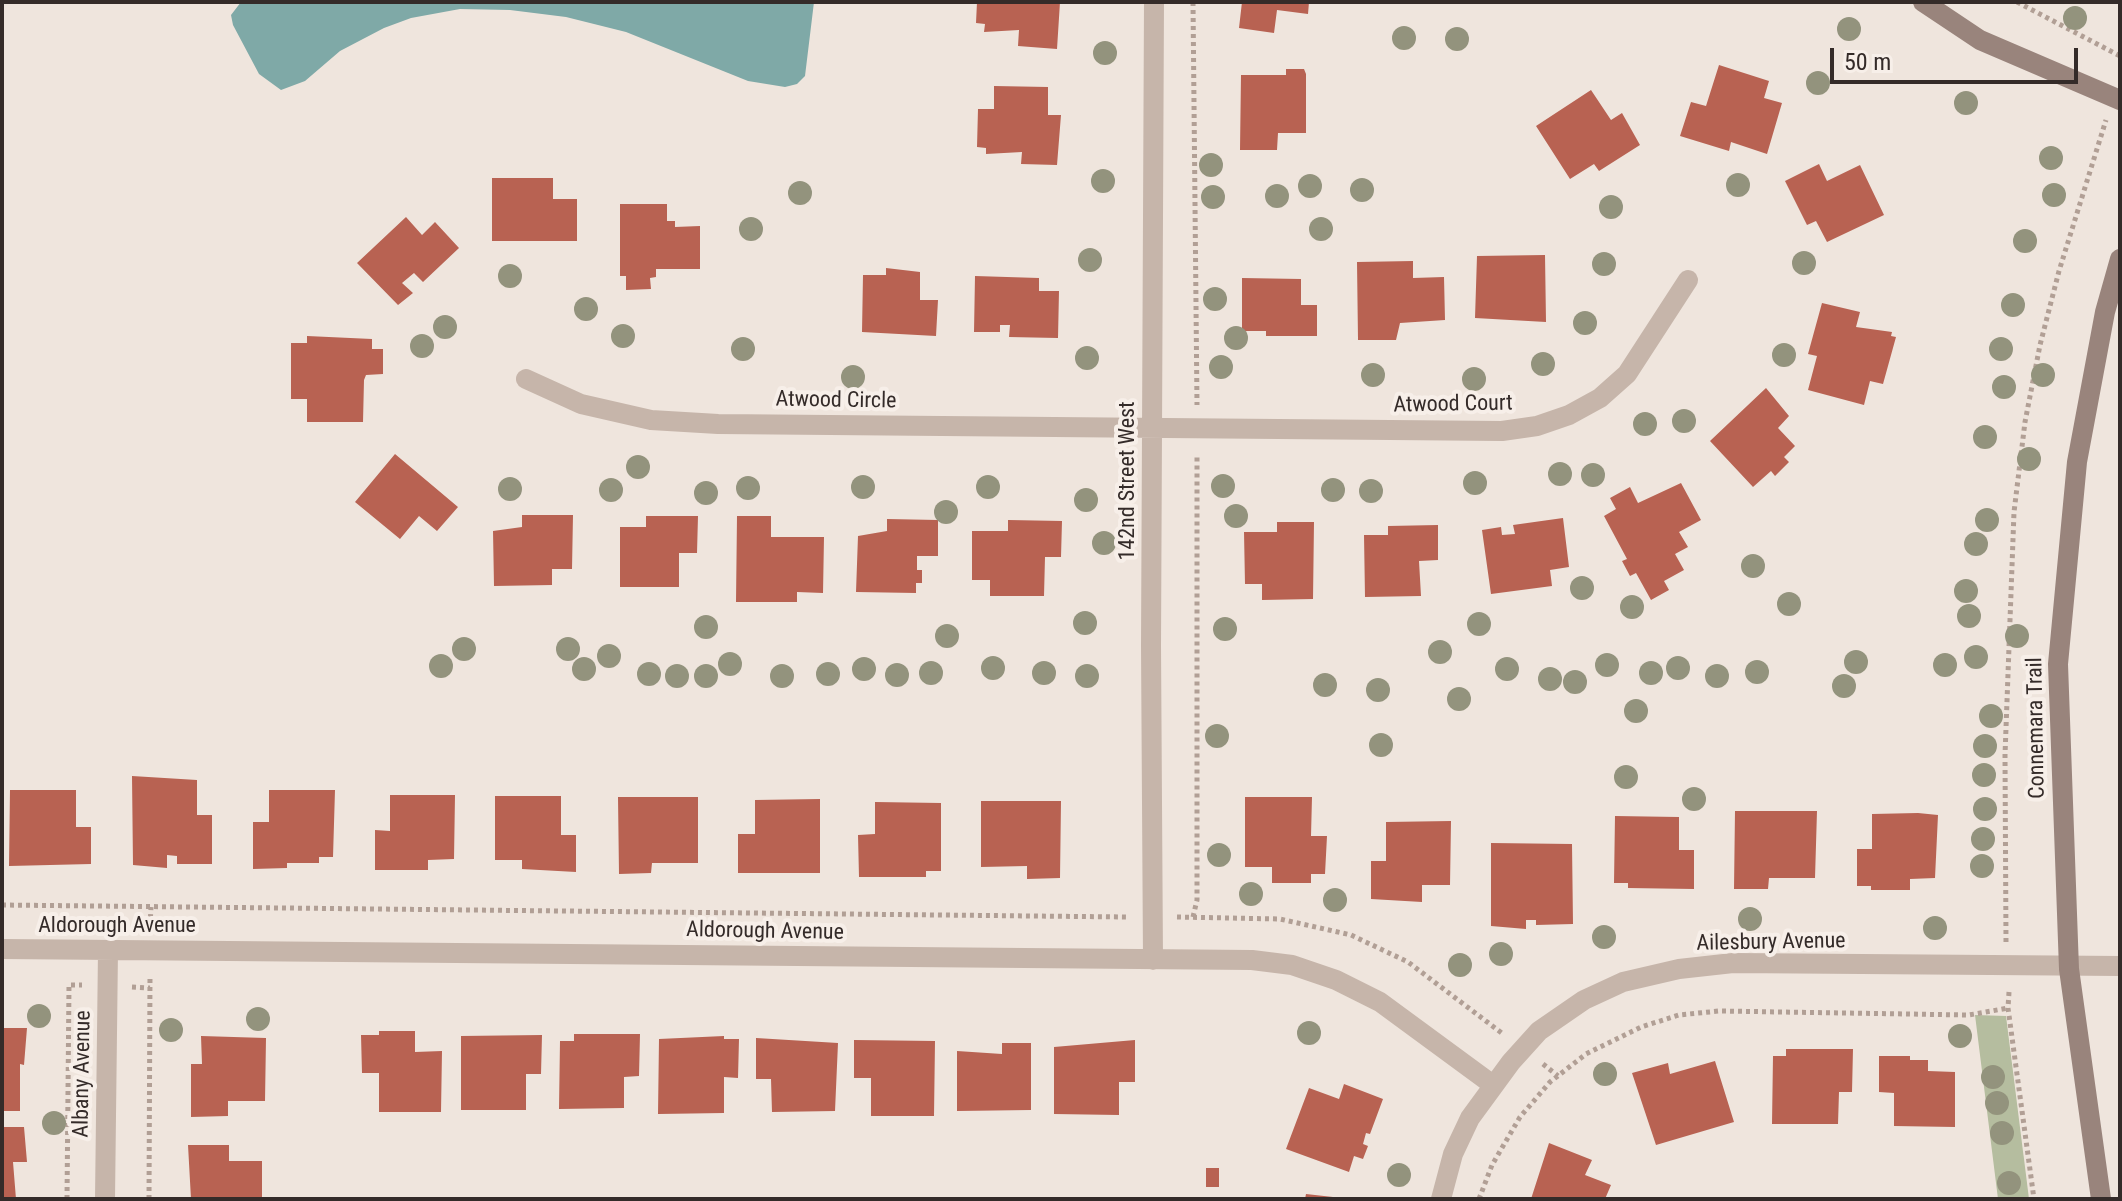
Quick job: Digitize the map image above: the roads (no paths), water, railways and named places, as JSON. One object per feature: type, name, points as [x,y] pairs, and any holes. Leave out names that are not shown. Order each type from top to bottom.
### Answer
[{"type":"street","name":"142nd Street West","points":[[1153,960],[1154,2]]},
{"type":"street","points":[[1923,2],[1980,40],[2118,99]]},
{"type":"street","name":"Connemara Trail","points":[[2101,1199],[2069,969],[2059,648],[2077,462],[2105,312],[2120,259]]},
{"type":"street","name":"Atwood Court","points":[[1153,428],[1502,431],[1537,426],[1569,415],[1600,398],[1627,374],[1688,280]]},
{"type":"street","name":"Atwood Circle","points":[[526,379],[581,404],[651,420],[1153,428]]},
{"type":"street","name":"Aldorough Avenue","points":[[2,949],[1252,960],[1292,965],[1336,980],[1380,1002],[1493,1085]]},
{"type":"street","name":"Albany Avenue","points":[[105,1199],[108,950]]},
{"type":"street","name":"Ailesbury Avenue","points":[[1441,1199],[1453,1154],[1470,1118],[1493,1085],[1539,1031],[1584,1000],[1623,982],[1679,969],[1733,963],[2069,969],[2120,966]]},
{"type":"water","points":[[241,2],[814,2],[805,76],[797,84],[785,87],[748,81],[626,32],[566,17],[510,10],[460,9],[411,18],[384,28],[340,51],[305,81],[281,90],[259,74],[233,25],[231,15]]}]
